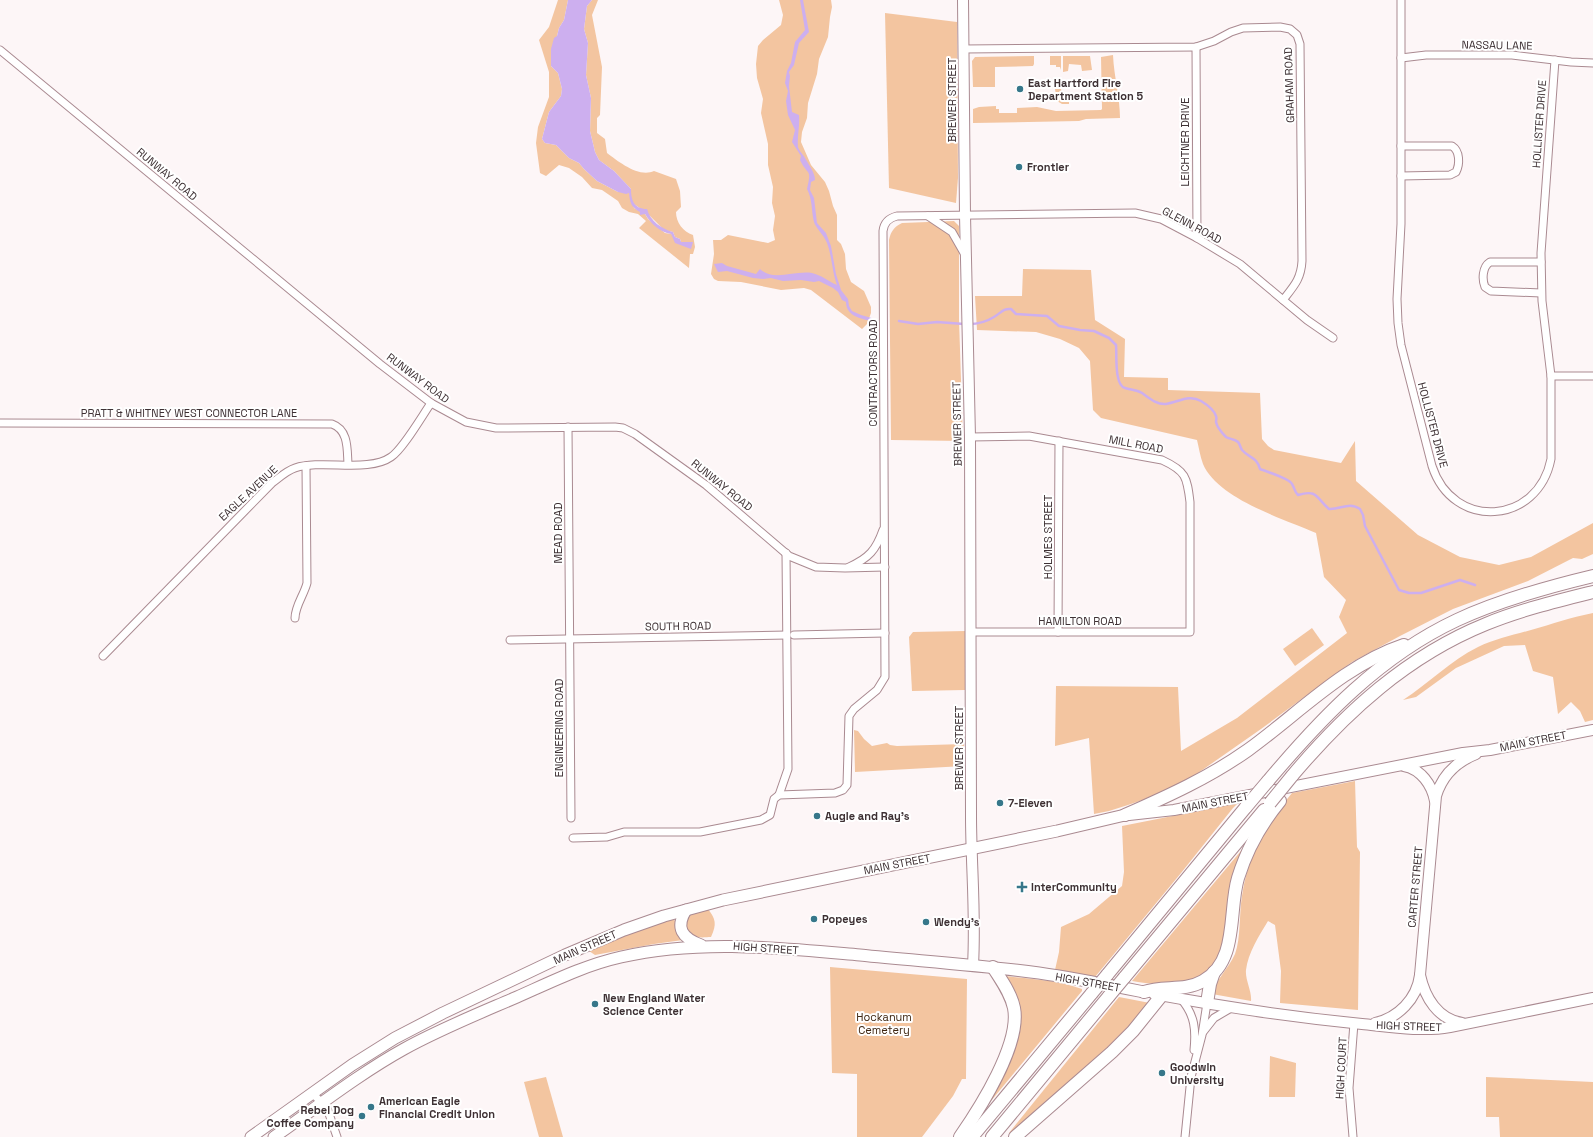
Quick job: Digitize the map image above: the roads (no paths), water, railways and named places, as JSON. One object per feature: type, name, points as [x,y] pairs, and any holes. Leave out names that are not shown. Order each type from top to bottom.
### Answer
[{"type":"highway","points":[[972,1137],[1268,780],[1341,700],[1377,670],[1418,641],[1452,622],[1498,603],[1593,576]]},
{"type":"highway","points":[[992,1137],[1124,978],[1275,802],[1297,772],[1334,729],[1367,698],[1401,671],[1435,649],[1467,632],[1528,609],[1593,592]]},
{"type":"highway","points":[[1125,815],[1187,786],[1226,764],[1262,739],[1325,689],[1386,652],[1418,641]]},
{"type":"highway","points":[[1144,992],[1158,988],[1181,988],[1192,986],[1205,980],[1214,972],[1222,961],[1228,947],[1236,889],[1241,868],[1258,832],[1275,802]]},
{"type":"highway","points":[[960,1137],[988,1091],[1007,1052],[1014,1032],[1015,1015],[1012,1001],[1005,986],[993,967]]},
{"type":"highway","points":[[1206,1003],[1214,972]]},
{"type":"highway","points":[[1015,1137],[1112,1052],[1133,1031],[1162,995]]},
{"type":"main road","name":"BREWER STREET","points":[[963,0],[965,215],[970,437],[973,965]]},
{"type":"main road","name":"MAIN STREET","points":[[251,1137],[352,1065],[396,1038],[443,1013],[575,950],[630,928],[686,910],[739,897],[972,849],[1125,815],[1170,810],[1463,753],[1490,750],[1593,730]]},
{"type":"main road","name":"CARTER STREET","points":[[1367,1024],[1387,1019],[1403,1009],[1415,992],[1420,975],[1435,801],[1441,783],[1452,769],[1466,758],[1490,750]]},
{"type":"main road","name":"CARTER STREET","points":[[1399,766],[1408,767],[1422,776],[1430,787],[1435,801]]},
{"type":"main road","points":[[686,910],[681,922],[682,932],[689,939],[704,946]]},
{"type":"main road","name":"HIGH STREET","points":[[582,969],[615,958],[643,952],[704,946],[774,948],[993,967],[1057,976],[1231,1008],[1285,1016],[1354,1023],[1438,1028],[1593,998]]},
{"type":"main road","points":[[575,950],[582,969]]},
{"type":"main road","name":"MAIN STREET","points":[[274,1137],[371,1069],[402,1050],[443,1030],[582,969]]},
{"type":"main road","name":"CARTER STREET","points":[[1420,975],[1428,998],[1440,1012],[1450,1019],[1464,1024]]},
{"type":"main road","points":[[396,1038],[402,1050]]},
{"type":"street","name":"HOLLISTER DRIVE","points":[[1401,0],[1401,176],[1397,305],[1400,341],[1433,469],[1442,486],[1456,500],[1464,506],[1479,511],[1497,512],[1521,504],[1531,497],[1547,474],[1551,459],[1551,376],[1541,292],[1541,262],[1555,60]]},
{"type":"street","name":"GRAHAM ROAD","points":[[964,49],[1196,47],[1243,28],[1280,27],[1290,29],[1297,35],[1300,44],[1302,261],[1301,272],[1297,282],[1283,300]]},
{"type":"street","name":"LEICHTNER DRIVE","points":[[1196,47],[1197,238]]},
{"type":"street","name":"RUNWAY ROAD","points":[[0,50],[380,364],[431,403],[466,422],[496,428],[623,428],[635,434],[706,485],[786,553],[816,567],[885,567]]},
{"type":"street","name":"NASSAU LANE","points":[[1401,58],[1426,55],[1512,55],[1593,63]]},
{"type":"street","points":[[1401,146],[1452,146],[1457,153],[1458,166],[1455,173],[1450,175],[1401,176]]},
{"type":"street","name":"GLENN ROAD","points":[[965,215],[1135,213],[1161,219],[1197,238],[1240,264],[1307,320],[1333,338]]},
{"type":"street","name":"CONTRACTORS ROAD","points":[[779,795],[835,793],[843,790],[847,785],[848,716],[854,709],[877,690],[885,677],[883,226],[893,217],[965,215]]},
{"type":"street","points":[[927,216],[952,232],[966,257]]},
{"type":"street","points":[[1541,262],[1491,262],[1485,267],[1484,281],[1485,287],[1490,291],[1541,292]]},
{"type":"street","points":[[1551,376],[1593,376]]},
{"type":"street","name":"EAGLE AVENUE","points":[[103,656],[272,483],[288,471],[306,466],[379,463],[393,456],[431,403]]},
{"type":"street","name":"PRATT & WHITNEY WEST CONNECTOR LANE","points":[[0,423],[332,424],[341,430],[346,439],[348,464]]},
{"type":"street","name":"MEAD ROAD","points":[[568,427],[569,639]]},
{"type":"street","name":"MILL ROAD","points":[[970,437],[1029,436],[1162,460],[1175,465],[1184,474],[1188,486],[1190,502],[1190,632]]},
{"type":"street","name":"HOLMES STREET","points":[[1058,632],[1059,441]]},
{"type":"street","points":[[295,618],[295,612],[305,593],[307,583],[306,466]]},
{"type":"street","points":[[845,568],[865,559],[871,554],[877,545],[884,524]]},
{"type":"street","points":[[573,838],[607,837],[624,832],[700,832],[761,820],[770,816],[774,799],[779,795],[788,769],[790,635],[786,553]]},
{"type":"street","name":"HAMILTON ROAD","points":[[970,632],[1190,632]]},
{"type":"street","name":"SOUTH ROAD","points":[[510,640],[885,633]]},
{"type":"street","name":"ENGINEERING ROAD","points":[[569,639],[571,818]]},
{"type":"street","points":[[1181,999],[1189,1009],[1195,1027],[1185,1137]]},
{"type":"street","points":[[1202,1036],[1206,1003]]},
{"type":"street","points":[[1190,1084],[1195,1056],[1204,1029],[1214,1018],[1231,1008]]},
{"type":"street","name":"HIGH COURT","points":[[1353,1137],[1349,1088],[1354,1023]]},
{"type":"street","points":[[312,1093],[329,1112],[337,1137]]},
{"type":"waterway","points":[[969,324],[985,321],[1004,310],[1011,309],[1016,314],[1047,316],[1059,326],[1094,331],[1109,338],[1116,345],[1116,362],[1121,386],[1136,390],[1153,401],[1163,404],[1188,398],[1201,401],[1214,412],[1217,426],[1226,437],[1238,442],[1242,450],[1257,462],[1260,469],[1282,477],[1290,482],[1298,495],[1305,493],[1313,494],[1329,509],[1348,506],[1360,509],[1365,526],[1399,590],[1409,593],[1421,593],[1460,580],[1475,585]]},
{"type":"waterway","points":[[899,321],[918,324],[937,322],[964,324]]},
{"type":"place","name":"East Hartford Fire Department Station 5","points":[[1020,89]]},
{"type":"place","name":"Frontier","points":[[1019,167]]},
{"type":"place","name":"7-Eleven","points":[[1000,803]]},
{"type":"place","name":"Augie and Ray's","points":[[817,816]]},
{"type":"place","name":"InterCommunity","points":[[1022,887]]},
{"type":"place","name":"Popeyes","points":[[814,919]]},
{"type":"place","name":"Wendy's","points":[[926,922]]},
{"type":"place","name":"New England Water Science Center","points":[[595,1004]]},
{"type":"place","name":"Goodwin University","points":[[1162,1073]]},
{"type":"place","name":"American Eagle Financial Credit Union","points":[[371,1107]]},
{"type":"place","name":"Rebel Dog Coffee Company","points":[[362,1116]]},
{"type":"park label","name":"Hockanum Cemetery","points":[[884,1023]]}]
